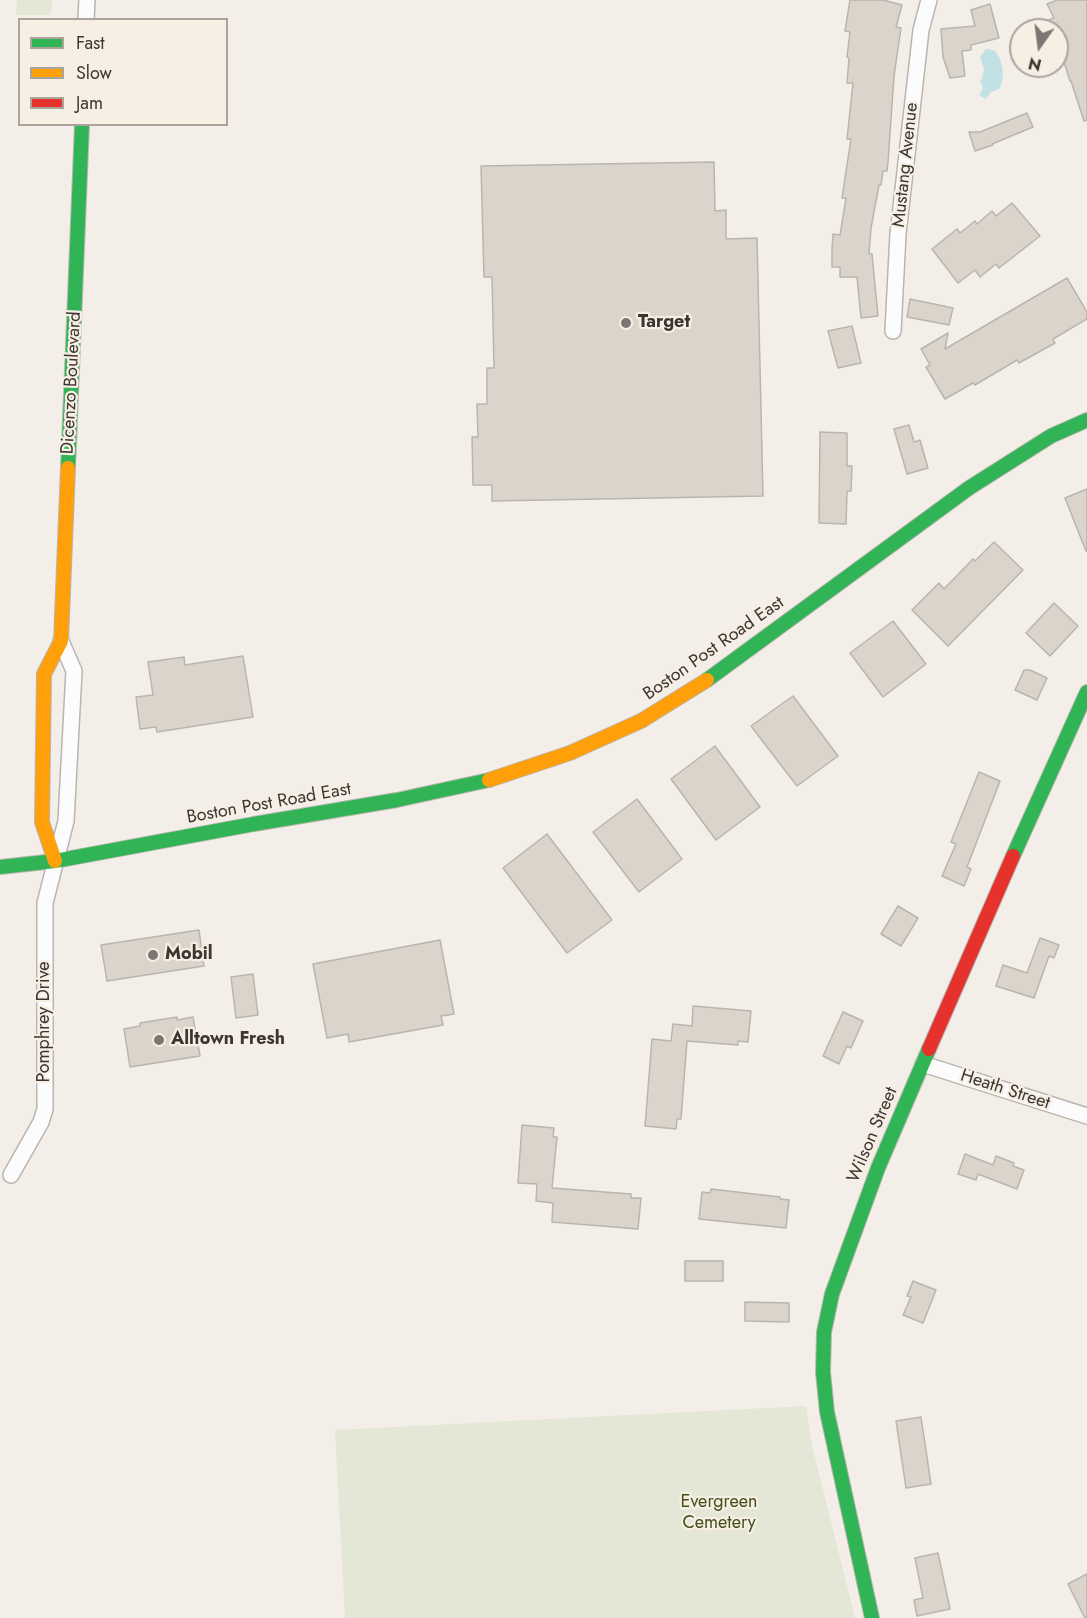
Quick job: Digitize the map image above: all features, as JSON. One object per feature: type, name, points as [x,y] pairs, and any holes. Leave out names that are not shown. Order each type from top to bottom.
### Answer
[{"type":"main road","name":"Dicenzo Boulevard","points":[[55,861],[42,822],[44,674],[61,641],[82,126]]},
{"type":"main road","name":"Boston Post Road East","points":[[0,867],[55,861],[407,798],[489,780],[570,753],[641,721],[711,677],[969,488],[1051,436],[1087,420]]},
{"type":"main road","name":"Wilson Street","points":[[872,1618],[827,1412],[823,1372],[824,1332],[832,1294],[858,1219],[923,1064],[1087,692]]},
{"type":"street","points":[[86,18],[87,0]]},
{"type":"street","name":"Mustang Avenue","points":[[893,331],[900,222],[921,30],[929,0]]},
{"type":"street","name":"Dicenzo Boulevard","points":[[55,861],[66,821],[74,671],[61,641]]},
{"type":"street","name":"Pomphrey Drive","points":[[11,1175],[41,1122],[45,1109],[45,903],[55,861]]},
{"type":"street","name":"Heath Street","points":[[923,1064],[1087,1116]]},
{"type":"green space","points":[[17,0],[52,0],[51,15],[16,15]]},
{"type":"green space","name":"Evergreen Cemetery","points":[[806,1406],[812,1446],[855,1618],[345,1618],[335,1430]]},
{"type":"water","points":[[986,49],[994,50],[997,54],[1003,74],[999,89],[991,92],[986,99],[979,95],[983,88],[980,81],[984,69],[980,57]]},
{"type":"building","points":[[850,0],[883,0],[902,5],[896,27],[901,28],[894,76],[887,171],[883,171],[881,185],[879,185],[871,228],[869,254],[872,254],[878,316],[861,318],[857,277],[840,277],[840,267],[832,267],[833,234],[840,235],[846,198],[842,198],[851,139],[847,139],[853,83],[847,83],[850,32],[845,31]]},
{"type":"building","points":[[1057,0],[1087,0],[1087,120],[1084,121],[1069,78],[1069,18],[1054,18],[1047,4]]},
{"type":"building","points":[[990,4],[999,38],[971,45],[971,50],[962,51],[965,76],[950,78],[943,57],[941,29],[975,26],[971,10]]},
{"type":"building","points":[[1027,113],[1033,127],[975,151],[969,132],[980,132]]},
{"type":"building","name":"Target","points":[[714,162],[715,211],[726,210],[726,239],[757,238],[763,496],[492,501],[492,485],[473,485],[472,437],[478,437],[477,404],[487,404],[487,368],[494,368],[492,277],[484,277],[481,166]]},
{"type":"building","points":[[1012,203],[1040,236],[999,268],[996,264],[980,277],[975,270],[958,283],[932,249],[957,229],[960,233],[975,221],[977,224],[992,211],[996,216]]},
{"type":"building","points":[[1067,278],[1087,312],[1087,319],[1053,339],[1055,343],[1019,363],[1017,360],[975,385],[973,383],[945,399],[926,367],[930,365],[921,349],[948,333],[945,349]]},
{"type":"building","points":[[910,299],[953,308],[949,325],[907,317]]},
{"type":"building","points":[[852,326],[861,363],[838,368],[828,331]]},
{"type":"building","points":[[909,425],[914,442],[920,440],[928,468],[907,474],[894,429]]},
{"type":"building","points":[[820,432],[847,433],[847,466],[852,466],[851,491],[847,491],[846,524],[819,523]]},
{"type":"building","points":[[1087,489],[1087,551],[1086,551],[1065,498]]},
{"type":"building","points":[[994,542],[1023,570],[948,646],[912,610],[939,583],[944,589],[973,559],[975,561]]},
{"type":"building","points":[[1054,603],[1078,626],[1050,656],[1026,633]]},
{"type":"building","points":[[893,621],[926,664],[883,697],[850,653]]},
{"type":"building","points":[[243,656],[253,717],[157,732],[156,727],[140,729],[136,697],[153,695],[148,662],[184,657],[185,665]]},
{"type":"building","points":[[1024,670],[1030,670],[1047,678],[1037,700],[1015,690]]},
{"type":"building","points":[[793,696],[838,756],[797,786],[751,726]]},
{"type":"building","points":[[715,746],[760,807],[716,840],[671,779]]},
{"type":"building","points":[[979,772],[1000,781],[967,867],[971,869],[964,886],[942,876],[956,844],[951,842]]},
{"type":"building","points":[[637,799],[682,859],[639,892],[593,832]]},
{"type":"building","points":[[547,834],[612,920],[567,953],[503,868]]},
{"type":"building","points":[[898,906],[918,918],[901,946],[881,934]]},
{"type":"building","points":[[199,930],[204,966],[107,981],[101,945]]},
{"type":"building","points":[[1040,938],[1059,945],[1054,958],[1049,956],[1034,998],[996,986],[1003,965],[1027,973]]},
{"type":"building","points":[[440,940],[454,1014],[441,1016],[443,1025],[349,1042],[348,1034],[327,1038],[313,964]]},
{"type":"building","points":[[253,974],[258,1015],[236,1018],[231,977]]},
{"type":"building","points":[[693,1006],[751,1011],[748,1042],[738,1041],[738,1045],[687,1041],[681,1119],[677,1119],[676,1129],[645,1126],[652,1039],[671,1041],[673,1024],[692,1026]]},
{"type":"building","points":[[843,1012],[863,1021],[851,1048],[847,1046],[839,1064],[823,1056]]},
{"type":"building","points":[[177,1017],[177,1020],[193,1017],[200,1056],[130,1067],[124,1029],[140,1026],[140,1023]]},
{"type":"building","points":[[522,1125],[554,1128],[553,1137],[557,1137],[552,1188],[631,1194],[631,1198],[641,1198],[638,1229],[552,1222],[553,1203],[536,1201],[537,1184],[518,1183]]},
{"type":"building","points":[[965,1154],[993,1165],[996,1156],[1014,1163],[1013,1166],[1024,1170],[1017,1189],[978,1174],[976,1180],[958,1174]]},
{"type":"building","points":[[711,1189],[789,1200],[786,1228],[699,1219],[702,1192],[710,1193]]},
{"type":"building","points":[[685,1261],[723,1261],[723,1281],[685,1281]]},
{"type":"building","points":[[913,1281],[936,1290],[923,1323],[903,1315],[911,1297],[907,1296]]},
{"type":"building","points":[[745,1302],[789,1303],[789,1322],[745,1321]]},
{"type":"building","points":[[921,1417],[931,1484],[906,1488],[896,1421]]},
{"type":"building","points":[[938,1553],[950,1609],[917,1616],[914,1600],[923,1598],[915,1558]]},
{"type":"building","points":[[1087,1574],[1087,1618],[1085,1618],[1068,1584]]},
{"type":"traffic: fast","points":[[68,468],[82,126]]},
{"type":"traffic: fast","points":[[707,680],[969,488],[1051,436],[1087,420]]},
{"type":"traffic: fast","points":[[1013,856],[1087,692]]},
{"type":"traffic: fast","points":[[254,824],[397,800],[489,780]]},
{"type":"traffic: fast","points":[[0,867],[55,861],[254,824]]},
{"type":"traffic: fast","points":[[872,1618],[827,1412],[823,1372],[824,1332],[832,1294],[878,1168],[929,1049]]},
{"type":"traffic: slow","points":[[55,861],[42,822],[44,674],[61,641],[68,468]]},
{"type":"traffic: slow","points":[[489,780],[570,753],[641,721],[707,680]]},
{"type":"traffic: jam","points":[[929,1049],[1013,856]]},
{"type":"place","name":"Target","points":[[626,323]]},
{"type":"place","name":"Mobil","points":[[153,955]]},
{"type":"place","name":"Alltown Fresh","points":[[159,1040]]}]
